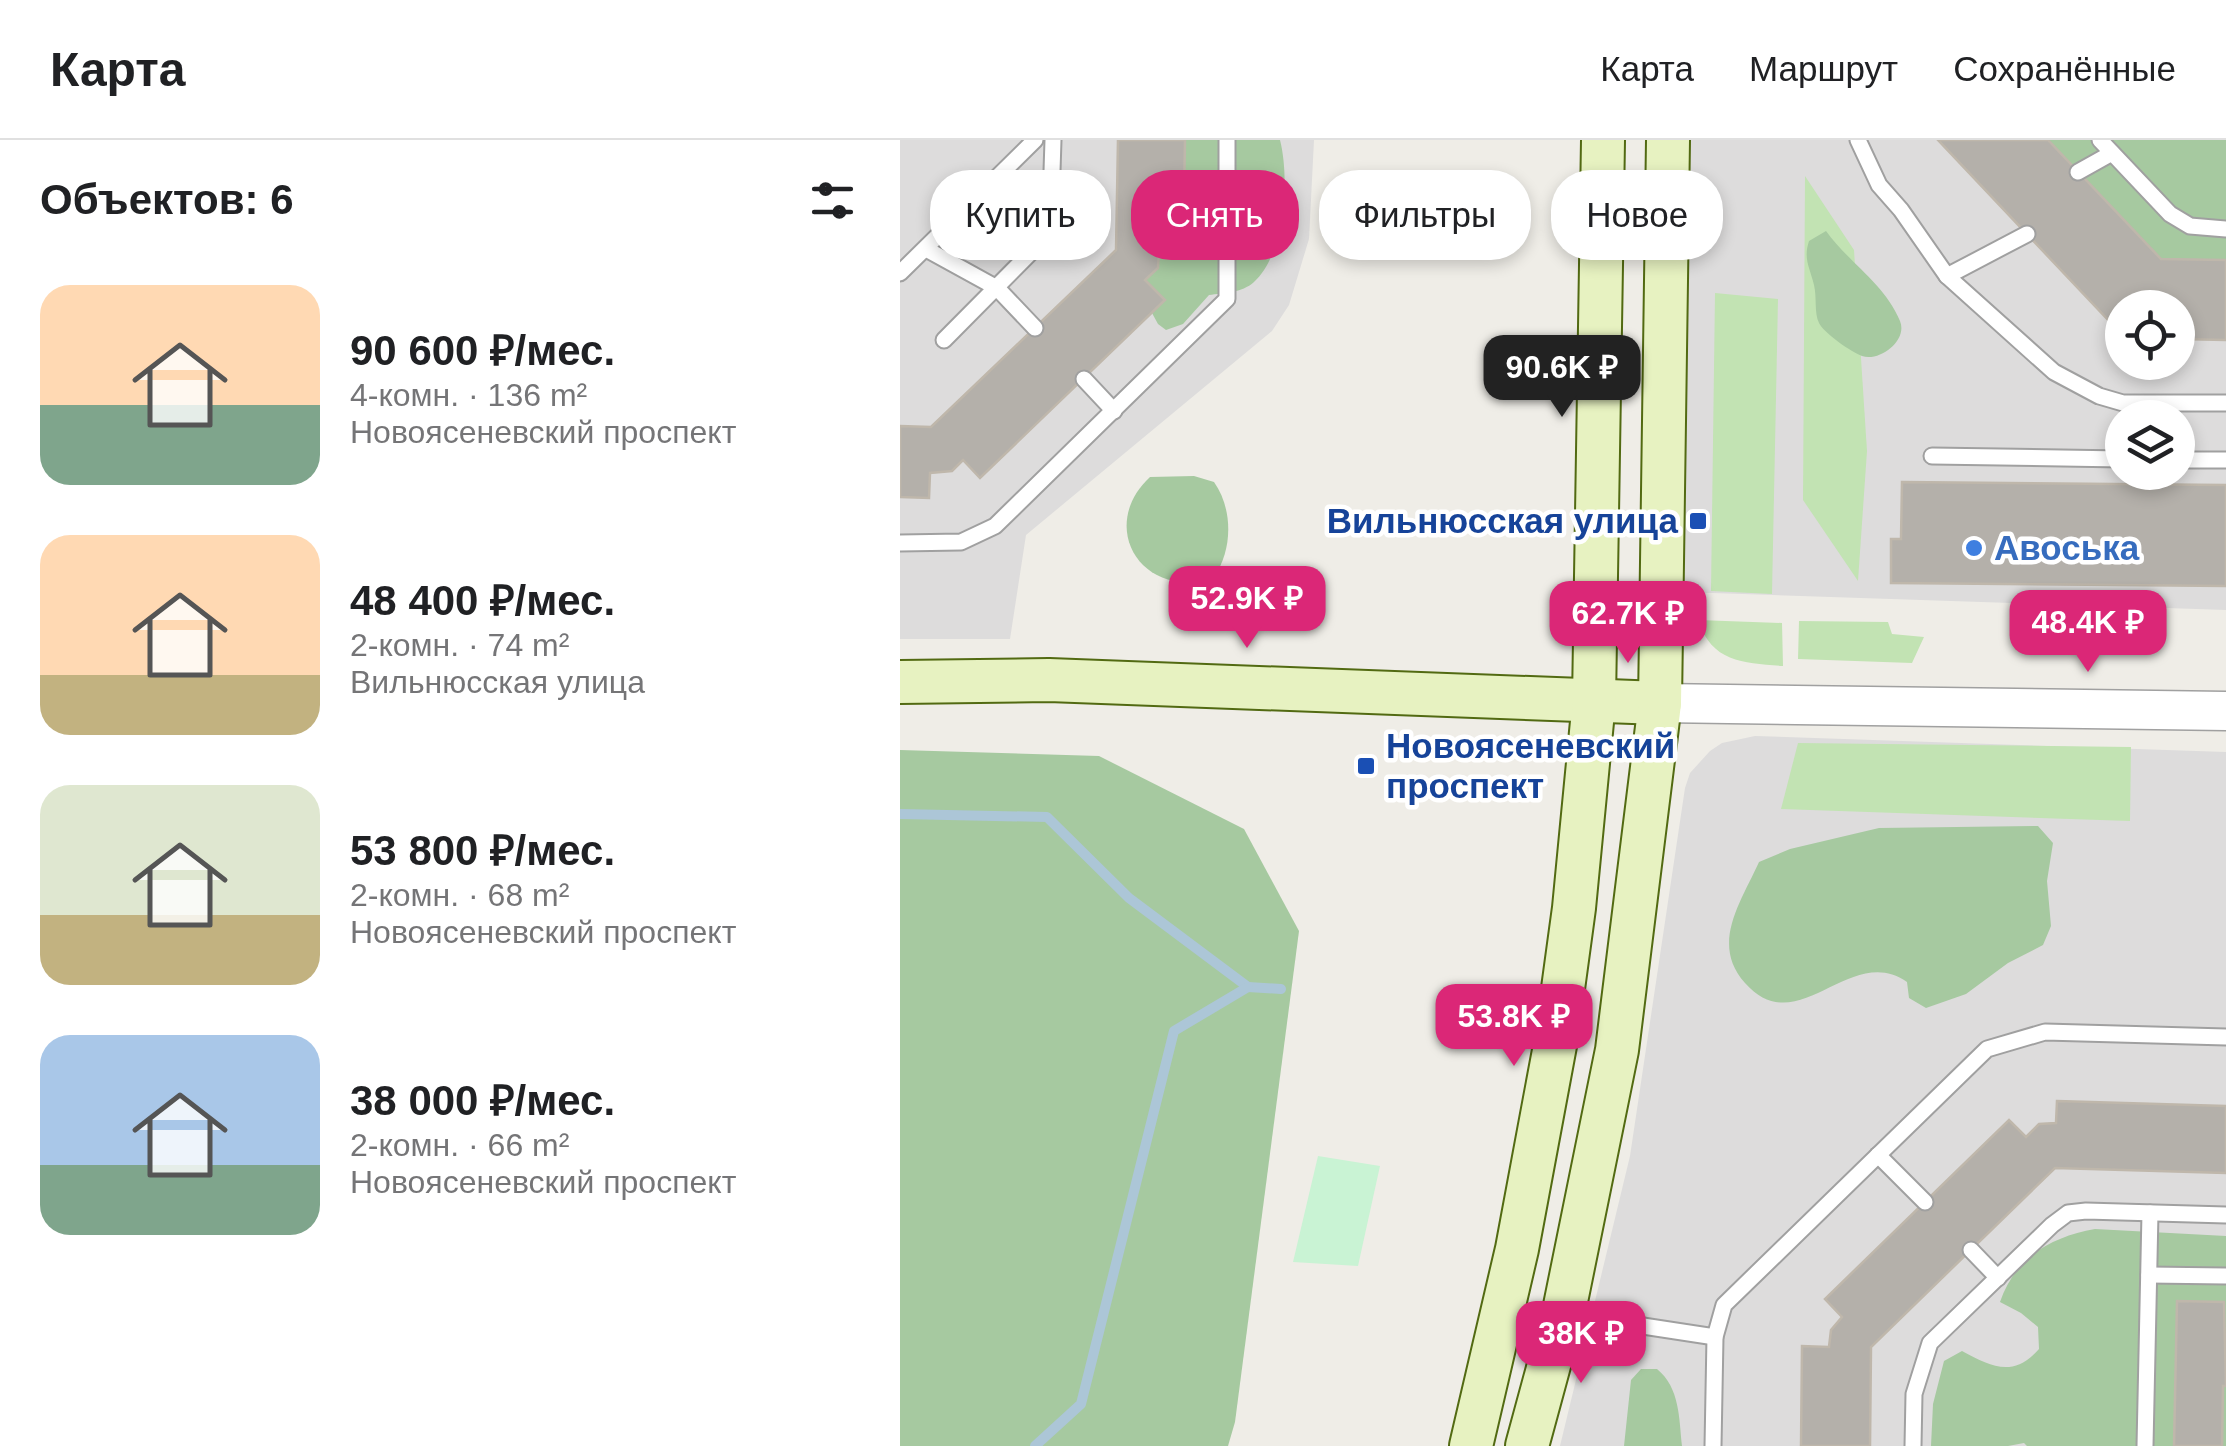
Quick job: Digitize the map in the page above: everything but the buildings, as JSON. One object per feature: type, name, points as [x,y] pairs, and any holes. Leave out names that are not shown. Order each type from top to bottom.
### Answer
[{"type":"main road","points":[[1471,1446],[1517,1249],[1556,1040],[1574,908],[1594,701],[1603,140]]},
{"type":"main road","points":[[1527,1446],[1566,1306],[1617,1050],[1660,703],[1668,140]]},
{"type":"main road","points":[[900,682],[1049,680],[1660,703]]},
{"type":"street","points":[[1660,703],[2226,711]]},
{"type":"lane","points":[[900,273],[1035,140]]},
{"type":"lane","points":[[944,340],[1050,233],[1053,140]]},
{"type":"lane","points":[[900,543],[961,542],[995,526],[1227,299],[1228,140]]},
{"type":"lane","points":[[1858,140],[1880,186],[1947,276],[2054,372],[2099,396],[2123,403],[2226,404]]},
{"type":"lane","points":[[2100,140],[2170,214],[2190,226],[2226,230]]},
{"type":"lane","points":[[2078,172],[2112,153]]},
{"type":"lane","points":[[1947,276],[2027,234]]},
{"type":"lane","points":[[926,248],[997,288],[1035,328]]},
{"type":"lane","points":[[1084,379],[1114,410]]},
{"type":"lane","points":[[1932,456],[2105,459]]},
{"type":"lane","points":[[2195,460],[2226,460]]},
{"type":"lane","points":[[1714,1446],[1715,1337],[1724,1305],[1987,1050],[2045,1032],[2226,1038]]},
{"type":"lane","points":[[1878,1155],[1924,1202]]},
{"type":"lane","points":[[2146,1446],[2150,1213]]},
{"type":"lane","points":[[1913,1446],[1914,1394],[1930,1343],[2068,1214],[2226,1215]]},
{"type":"lane","points":[[1971,1250],[1998,1278]]},
{"type":"lane","points":[[2148,1275],[2226,1276]]},
{"type":"lane","points":[[1566,1306],[1643,1326],[1715,1337]]},
{"type":"shaded area","points":[[900,140],[1314,140],[1309,239],[1289,305],[1272,331],[1026,535],[1010,639],[900,639]]},
{"type":"shaded area","points":[[1688,140],[2226,140],[2226,610],[1682,592],[1686,260],[1723,260],[1723,170],[1688,170]]},
{"type":"shaded area","points":[[1755,736],[2226,752],[2226,1446],[1560,1446],[1630,1156],[1685,788],[1690,773],[1710,751],[1722,743]]},
{"type":"green space","points":[[1185,140],[1280,140],[1284,170],[1184,170]]},
{"type":"green space","points":[[2048,140],[2226,140],[2226,260],[2161,259]]},
{"type":"green space","points":[[1805,176],[1854,250],[1867,451],[1858,581],[1803,500]]},
{"type":"green space","points":[[1826,231],[1876,284],[1900,321],[1900,335],[1884,353],[1869,357],[1857,354],[1819,323],[1807,253],[1809,241]]},
{"type":"green space","points":[[1158,260],[1269,260],[1249,286],[1209,295],[1183,324],[1166,330],[1152,313],[1164,300],[1145,280],[1158,268]]},
{"type":"green space","points":[[1715,293],[1778,299],[1772,594],[1711,591]]},
{"type":"green space","points":[[1194,476],[1214,482],[1225,504],[1225,554],[1214,577],[1189,582],[1166,579],[1148,570],[1135,555],[1128,537],[1127,517],[1134,497],[1150,477]]},
{"type":"green space","points":[[1698,620],[1782,623],[1783,666],[1743,661],[1721,653],[1704,634]]},
{"type":"green space","points":[[1799,621],[1888,622],[1892,634],[1924,637],[1912,663],[1798,659]]},
{"type":"green space","points":[[1798,743],[2131,747],[2130,821],[1781,809]]},
{"type":"green space","points":[[900,750],[1099,756],[1244,829],[1299,931],[1235,1422],[1228,1446],[900,1446]]},
{"type":"green space","points":[[2038,826],[2053,843],[2047,881],[2051,926],[2043,945],[2008,963],[1966,994],[1926,1008],[1909,998],[1907,982],[1886,973],[1865,974],[1805,999],[1785,1003],[1765,999],[1745,983],[1735,968],[1729,938],[1732,923],[1759,862],[1790,849],[1879,828]]},
{"type":"green space","points":[[1318,1156],[1380,1166],[1358,1266],[1293,1262]]},
{"type":"green space","points":[[2095,1229],[2226,1236],[2226,1446],[1931,1446],[1933,1404],[1944,1361],[1962,1351],[2002,1367],[2029,1358],[2039,1349],[2038,1327],[2000,1302],[2007,1287],[2036,1252],[2063,1238]]},
{"type":"green space","points":[[1641,1369],[1657,1369],[1670,1385],[1677,1404],[1682,1446],[1624,1446],[1631,1380]]},
{"type":"waterway","points":[[900,814],[1047,817],[1129,898],[1248,987]]},
{"type":"waterway","points":[[1248,987],[1281,989]]},
{"type":"waterway","points":[[1035,1446],[1081,1404],[1174,1031],[1248,987]]},
{"type":"place","name":"Вильнюсская улица","points":[[1698,521]]},
{"type":"place","name":"Авоська","points":[[1974,548]]},
{"type":"place","name":"Новоясеневский проспект","points":[[1366,766]]}]
